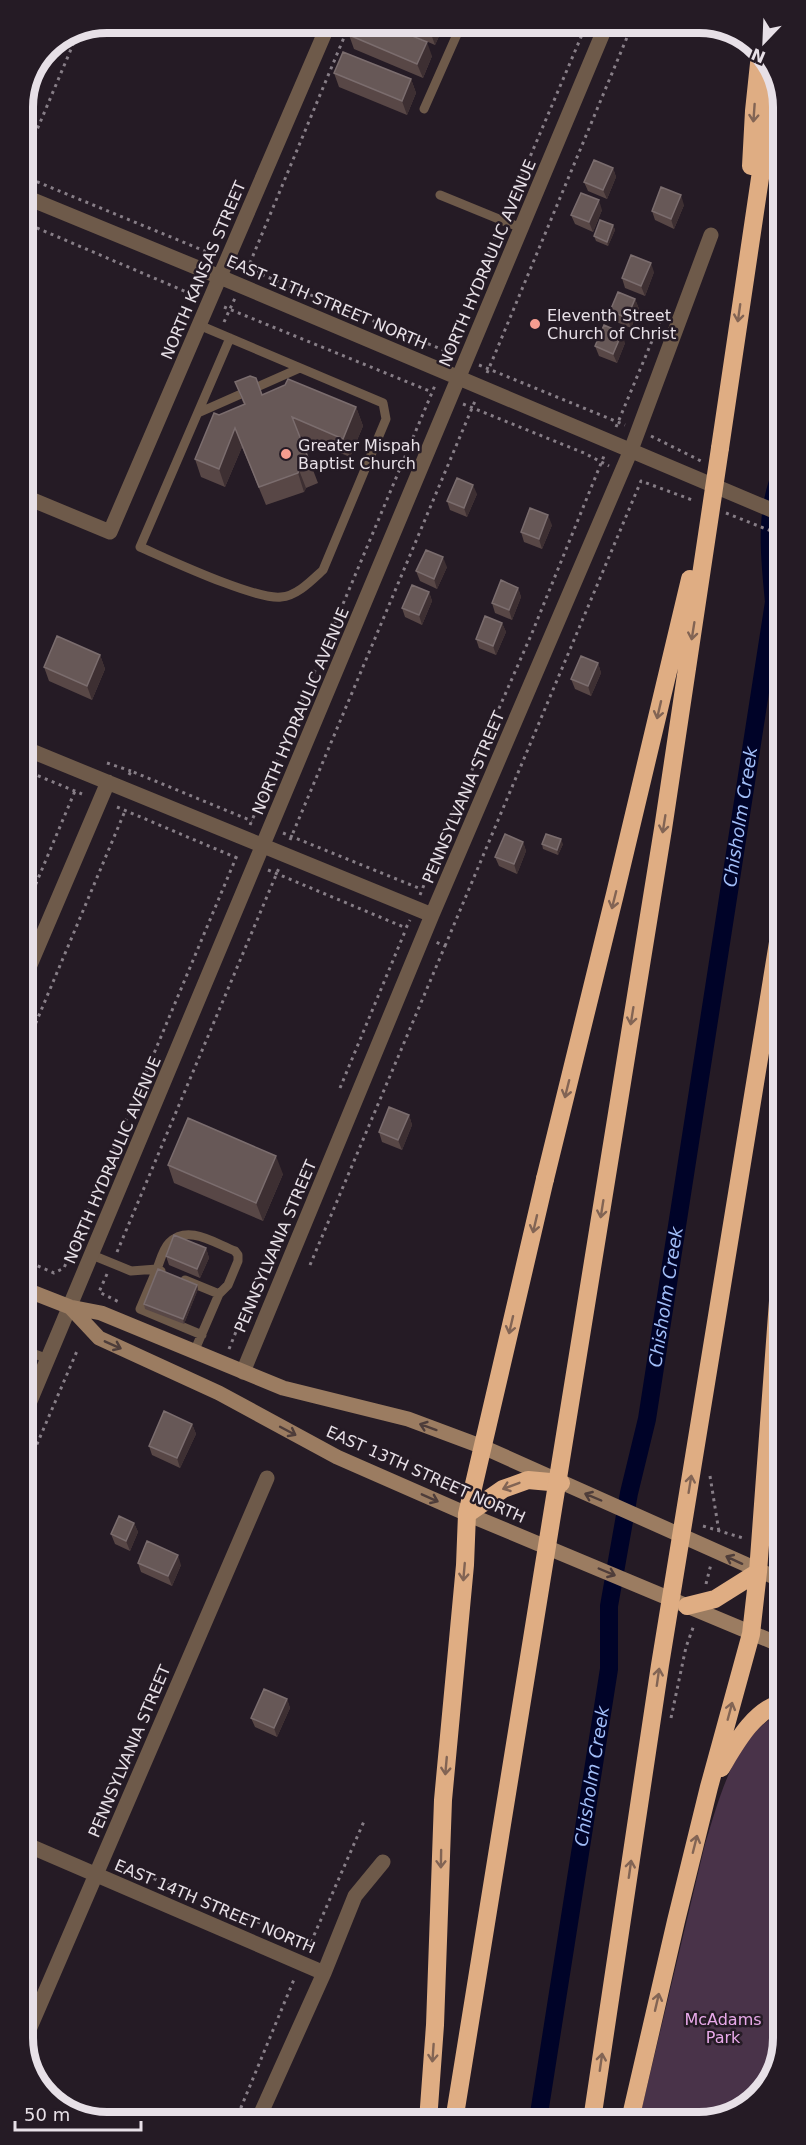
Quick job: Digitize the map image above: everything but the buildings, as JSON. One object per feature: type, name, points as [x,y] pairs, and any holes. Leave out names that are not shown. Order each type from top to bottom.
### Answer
[{"type":"highway","points":[[747,255],[758,72]]},
{"type":"highway","points":[[455,2112],[665,818],[772,97]]},
{"type":"highway","points":[[429,2112],[436,2002],[442,1800],[465,1565],[467,1514],[720,448]]},
{"type":"highway","points":[[593,2112],[660,1665],[773,973]]},
{"type":"highway","points":[[632,2112],[709,1787],[751,1634],[761,1540],[773,1376]]},
{"type":"highway","points":[[467,1514],[503,1489],[528,1480],[561,1483]]},
{"type":"highway","points":[[687,1606],[715,1599],[758,1572]]},
{"type":"highway","points":[[709,1787],[750,1723],[773,1705]]},
{"type":"main road","name":"EAST 13TH STREET NORTH","points":[[33,1293],[70,1307],[101,1313],[198,1342],[243,1372],[283,1388],[408,1419],[483,1448],[773,1577]]},
{"type":"main road","name":"EAST 13TH STREET NORTH","points":[[70,1307],[99,1338],[219,1393],[337,1457],[773,1642]]},
{"type":"street","name":"NORTH KANSAS STREET","points":[[33,500],[110,532],[324,33]]},
{"type":"street","name":"NORTH HYDRAULIC AVENUE","points":[[33,1394],[603,33]]},
{"type":"street","name":"EAST 11TH STREET NORTH","points":[[33,200],[773,511]]},
{"type":"street","name":"PENNSYLVANIA STREET","points":[[243,1372],[432,915],[622,472],[711,235]]},
{"type":"street","points":[[33,752],[432,915]]},
{"type":"street","points":[[33,958],[108,782]]},
{"type":"street","name":"PENNSYLVANIA STREET","points":[[33,2022],[267,1478]]},
{"type":"street","name":"EAST 14TH STREET NORTH","points":[[33,1847],[324,1972]]},
{"type":"street","points":[[261,2112],[355,1896],[383,1862]]},
{"type":"lane","points":[[424,109],[458,33]]},
{"type":"lane","points":[[440,195],[521,228]]},
{"type":"lane","points":[[199,325],[230,338],[300,368],[383,404],[386,419],[323,570],[306,586],[281,597],[252,592],[140,547],[230,338]]},
{"type":"lane","points":[[198,413],[300,368]]},
{"type":"lane","points":[[191,1233],[235,1251],[238,1255],[238,1261],[228,1285],[219,1294],[198,1342],[140,1309],[167,1244],[181,1234],[191,1233]]},
{"type":"lane","points":[[92,1255],[131,1271],[157,1269],[167,1273]]},
{"type":"lane","points":[[178,1277],[219,1294]]},
{"type":"lane","points":[[33,1353],[48,1359]]},
{"type":"path","points":[[33,1264],[54,1273],[64,1268],[583,33]]},
{"type":"path","points":[[120,1302],[99,1292],[629,33]]},
{"type":"path","points":[[33,139],[74,41]]},
{"type":"path","points":[[33,180],[618,422],[704,462]]},
{"type":"path","points":[[33,226],[622,472]]},
{"type":"path","points":[[117,807],[406,928],[447,827],[532,633],[662,316]]},
{"type":"path","points":[[445,946],[641,481],[697,502]]},
{"type":"path","points":[[726,513],[773,532]]},
{"type":"path","points":[[33,774],[82,794]]},
{"type":"path","points":[[33,891],[75,791]]},
{"type":"path","points":[[33,1030],[125,811]]},
{"type":"path","points":[[198,1342],[228,1351],[269,1250]]},
{"type":"path","points":[[33,1453],[77,1351]]},
{"type":"path","points":[[701,1526],[740,1538],[761,1540]]},
{"type":"path","points":[[126,1867],[310,1944]]},
{"type":"green space","name":"McAdams Park","points":[[773,1718],[773,2038],[769,2062],[758,2083],[748,2094],[732,2104],[699,2112],[641,2112],[705,1844],[723,1787],[741,1751],[752,1735]]},
{"type":"waterway","name":"Chisholm Creek","points":[[773,501],[770,521],[770,554],[773,590]]},
{"type":"waterway","name":"Chisholm Creek","points":[[539,2112],[609,1669],[609,1606],[629,1493],[647,1419],[773,608]]},
{"type":"place","name":"Eleventh Street Church of Christ","points":[[535,324]]},
{"type":"place","name":"Greater Mispah Baptist Church","points":[[286,454]]}]
